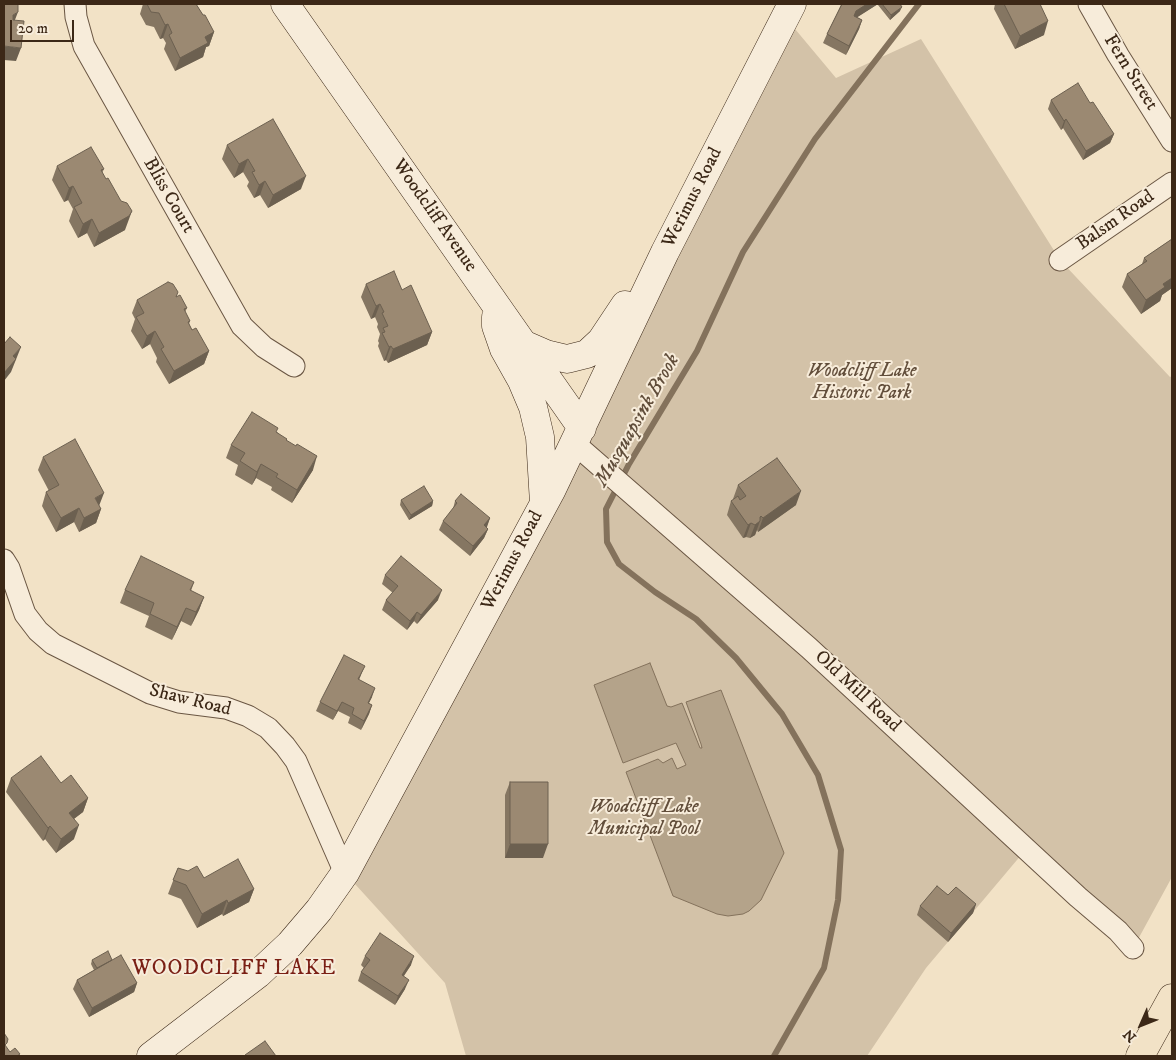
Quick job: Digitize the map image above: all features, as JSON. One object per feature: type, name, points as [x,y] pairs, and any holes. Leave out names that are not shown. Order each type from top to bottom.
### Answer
[{"type":"highway","points":[[1140,1056],[1172,998]]},
{"type":"main road","name":"Woodcliff Avenue","points":[[285,4],[523,344],[579,436]]},
{"type":"main road","name":"Werimus Road","points":[[156,1055],[258,974],[290,944],[319,910],[345,873],[544,505],[579,436],[665,252],[792,4]]},
{"type":"main road","points":[[523,344],[546,354],[567,359],[587,354],[601,341],[639,283],[665,252]]},
{"type":"main road","points":[[494,303],[496,326],[504,349],[522,381],[533,407],[540,437],[544,505]]},
{"type":"street","name":"Bliss Court","points":[[75,4],[76,17],[84,46],[242,326],[264,347],[294,366]]},
{"type":"street","name":"Fern Street","points":[[1089,4],[1118,55],[1172,141]]},
{"type":"street","name":"Balsm Road","points":[[1060,260],[1172,183]]},
{"type":"street","name":"Old Mill Road","points":[[579,436],[608,472],[809,648],[1072,891],[1118,931],[1133,948]]},
{"type":"street","name":"Shaw Road","points":[[4,560],[9,568],[25,614],[38,631],[53,644],[150,693],[179,702],[226,708],[248,716],[268,728],[286,746],[296,761],[345,873]]},
{"type":"green space","points":[[785,17],[836,78],[921,39],[1060,260],[1170,377],[1172,376],[1172,877],[1136,943],[1022,854],[926,968],[867,1056],[466,1056],[445,983],[345,873]]},
{"type":"shaded area","points":[[650,663],[667,706],[671,707],[682,703],[700,748],[702,748],[701,744],[686,702],[721,690],[784,853],[761,900],[743,914],[728,916],[717,914],[673,896],[626,772],[658,759],[663,763],[672,758],[677,769],[686,765],[676,743],[623,763],[594,685]]},
{"type":"building","points":[[4,4],[18,4],[18,12],[13,15],[13,20],[24,21],[21,48],[4,46]]},
{"type":"building","points":[[147,4],[196,4],[203,15],[205,15],[214,32],[205,37],[208,43],[180,58],[169,35],[172,33],[168,24],[165,25],[159,13],[151,12]]},
{"type":"building","points":[[842,4],[867,4],[856,11],[854,16],[862,20],[849,46],[827,34]]},
{"type":"building","points":[[882,4],[900,4],[902,7],[891,15]]},
{"type":"building","points":[[1004,4],[1040,4],[1048,21],[1020,36]]},
{"type":"building","points":[[1078,83],[1090,103],[1093,102],[1114,134],[1086,151],[1066,119],[1064,121],[1051,100]]},
{"type":"building","points":[[273,119],[306,176],[273,195],[265,181],[259,185],[252,172],[255,171],[248,159],[239,164],[227,145]]},
{"type":"building","points":[[91,147],[104,169],[101,170],[106,179],[108,178],[121,201],[127,203],[132,211],[129,216],[99,233],[92,219],[83,224],[74,207],[82,203],[73,186],[69,188],[57,166]]},
{"type":"building","points":[[1172,239],[1172,278],[1163,284],[1165,287],[1146,300],[1127,274],[1147,261],[1144,258]]},
{"type":"building","points":[[394,271],[402,290],[411,285],[432,332],[393,349],[391,346],[389,347],[382,333],[385,332],[383,328],[388,326],[382,313],[384,312],[380,304],[376,306],[366,284]]},
{"type":"building","points":[[168,282],[173,284],[178,292],[176,297],[180,295],[187,308],[184,309],[192,330],[196,328],[209,351],[174,371],[161,349],[164,347],[155,331],[147,336],[136,317],[144,313],[137,300]]},
{"type":"building","points":[[10,337],[21,347],[13,356],[16,359],[4,373],[4,344]]},
{"type":"building","points":[[252,412],[278,428],[276,432],[286,440],[317,456],[297,490],[276,477],[278,474],[261,464],[257,472],[240,461],[245,453],[231,445]]},
{"type":"building","points":[[75,439],[104,493],[95,498],[101,509],[84,518],[79,508],[61,518],[46,492],[59,485],[43,457]]},
{"type":"building","points":[[777,458],[801,491],[763,518],[761,516],[760,521],[755,525],[751,523],[748,525],[731,501],[738,496],[740,500],[746,496],[738,485]]},
{"type":"building","points":[[424,486],[433,501],[411,515],[401,500]]},
{"type":"building","points":[[461,494],[490,518],[484,525],[488,529],[473,546],[443,521],[457,503],[455,501]]},
{"type":"building","points":[[141,556],[194,582],[190,590],[204,597],[196,612],[186,608],[177,627],[150,614],[154,603],[125,590]]},
{"type":"building","points":[[401,556],[442,590],[421,615],[417,612],[410,621],[386,600],[398,586],[385,575]]},
{"type":"building","points":[[344,655],[365,666],[358,679],[375,688],[368,703],[372,705],[364,721],[352,714],[354,708],[342,702],[337,711],[320,702]]},
{"type":"building","points":[[41,756],[61,783],[71,775],[88,798],[69,813],[79,825],[61,839],[50,826],[48,828],[11,778]]},
{"type":"building","points":[[510,782],[548,782],[548,844],[510,844]]},
{"type":"building","points":[[238,859],[254,889],[228,903],[227,900],[202,914],[186,885],[173,880],[178,868],[188,871],[197,866],[204,878]]},
{"type":"building","points":[[937,886],[948,895],[956,887],[976,904],[951,933],[920,906]]},
{"type":"building","points":[[380,933],[414,956],[402,975],[409,980],[398,996],[361,972],[370,960],[365,956]]},
{"type":"building","points":[[108,951],[112,960],[97,968],[92,960]]},
{"type":"building","points":[[121,955],[137,983],[92,1008],[77,980]]},
{"type":"building","points":[[4,1033],[8,1039],[5,1045],[10,1052],[15,1048],[20,1054],[17,1056],[4,1056]]},
{"type":"building","points":[[265,1041],[276,1056],[245,1056],[245,1055]]},
{"type":"waterway","name":"Musquapsink Brook","points":[[774,1056],[824,968],[838,900],[841,850],[818,775],[782,714],[736,658],[696,619],[655,592],[619,564],[607,542],[606,509],[629,464],[697,351],[743,252],[815,139],[919,4]]},
{"type":"district","name":"WOODCLIFF LAKE","points":[[234,970]]},
{"type":"park label","name":"Woodcliff Lake Historic Park","points":[[862,383]]},
{"type":"park label","name":"Woodcliff Lake Municipal Pool","points":[[644,819]]}]
